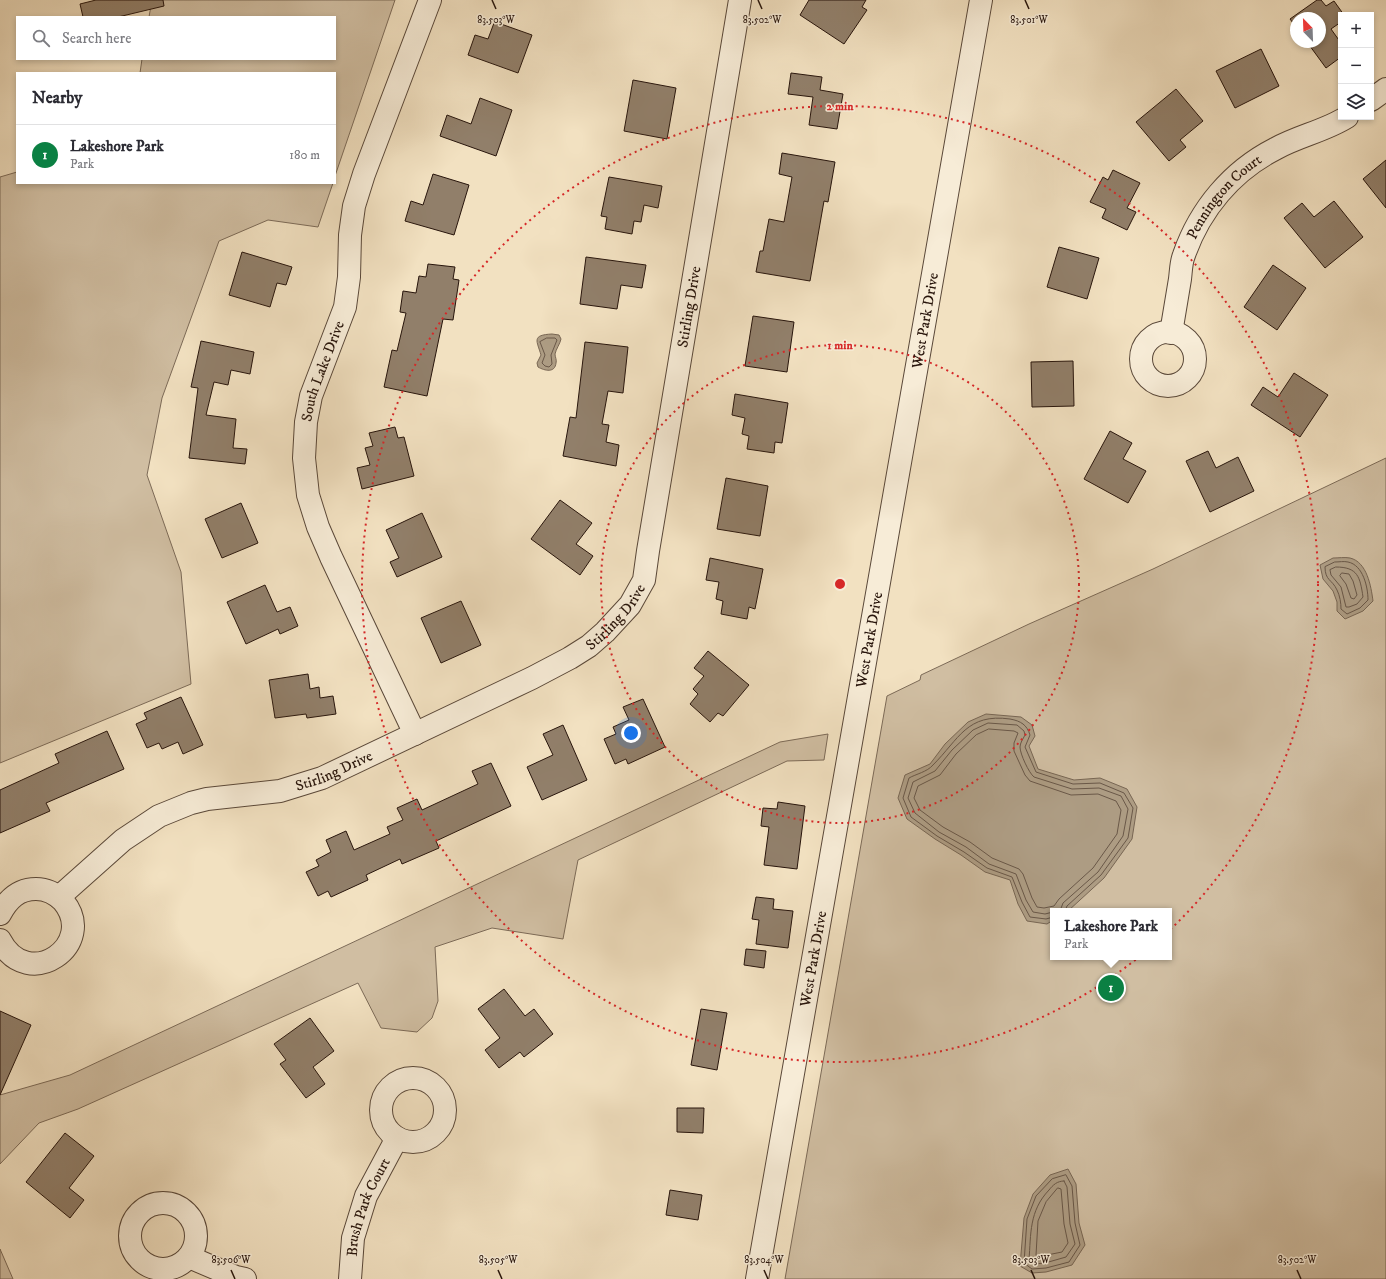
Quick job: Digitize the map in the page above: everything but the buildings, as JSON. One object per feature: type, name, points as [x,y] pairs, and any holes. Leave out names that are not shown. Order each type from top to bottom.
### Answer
[{"type":"street","name":"South Lake Drive","points":[[416,734],[331,558],[308,495],[304,458],[306,422],[311,396],[345,307],[349,277],[350,235],[354,206],[364,174],[430,0]]},
{"type":"street","name":"Stirling Drive","points":[[59,897],[123,840],[148,822],[166,812],[182,805],[200,801],[265,794],[294,788],[322,778],[532,678],[570,658],[589,646],[618,619],[634,598],[644,580],[740,0]]},
{"type":"street","name":"West Park Drive","points":[[757,1279],[980,0]]},
{"type":"street","points":[[1374,98],[1386,88]]},
{"type":"street","name":"Pennington Court","points":[[1171,333],[1183,256],[1194,230],[1208,206],[1223,188],[1257,159],[1276,148],[1337,124],[1343,120]]},
{"type":"street","points":[[0,914],[5,904],[14,896],[25,890],[37,889],[49,891],[59,897],[67,907],[72,919],[73,931],[69,944],[61,954],[50,961],[38,964],[25,963],[14,957],[5,949],[0,940]]},
{"type":"street","name":"Brush Park Court","points":[[350,1279],[353,1238],[366,1196],[397,1138]]},
{"type":"street","points":[[189,1257],[236,1277],[245,1279]]},
{"type":"shaded area","points":[[152,0],[395,0],[336,173],[336,72],[140,72],[142,60],[336,60],[336,16],[149,16]]},
{"type":"shaded area","points":[[16,172],[16,184],[333,184],[318,227],[268,220],[219,241],[162,398],[147,475],[181,572],[191,684],[0,763],[0,177]]},
{"type":"shaded area","points":[[1386,458],[1386,1279],[785,1279],[887,696],[920,680],[921,675],[1029,624],[1153,569]]},
{"type":"shaded area","points":[[828,734],[824,760],[787,761],[578,860],[563,939],[492,928],[435,947],[438,1001],[432,1018],[417,1032],[381,1028],[358,983],[78,1109],[39,1123],[0,1164],[0,1095],[70,1075],[780,742]]},
{"type":"shaded area","points":[[0,1249],[13,1279],[0,1279]]},
{"type":"water","points":[[552,334],[559,335],[561,339],[555,354],[555,366],[552,370],[547,370],[538,367],[537,363],[541,355],[537,340],[538,337]]},
{"type":"water","points":[[1333,558],[1350,558],[1356,560],[1364,569],[1371,589],[1373,601],[1363,611],[1345,619],[1337,611],[1337,602],[1333,591],[1323,579],[1320,565]]},
{"type":"water","points":[[986,714],[1021,717],[1032,725],[1035,736],[1029,746],[1038,769],[1074,780],[1100,778],[1127,789],[1137,807],[1132,839],[1104,878],[1071,908],[1050,908],[1050,922],[1047,924],[1027,921],[1018,904],[1010,880],[985,872],[907,819],[898,798],[905,775],[930,764],[945,744],[968,722]]},
{"type":"water","points":[[1068,1169],[1076,1184],[1079,1223],[1085,1245],[1072,1265],[1046,1272],[1032,1273],[1020,1266],[1024,1218],[1033,1194],[1050,1175]]},
{"type":"place","name":"Lakeshore Park","points":[[1111,988]]}]
